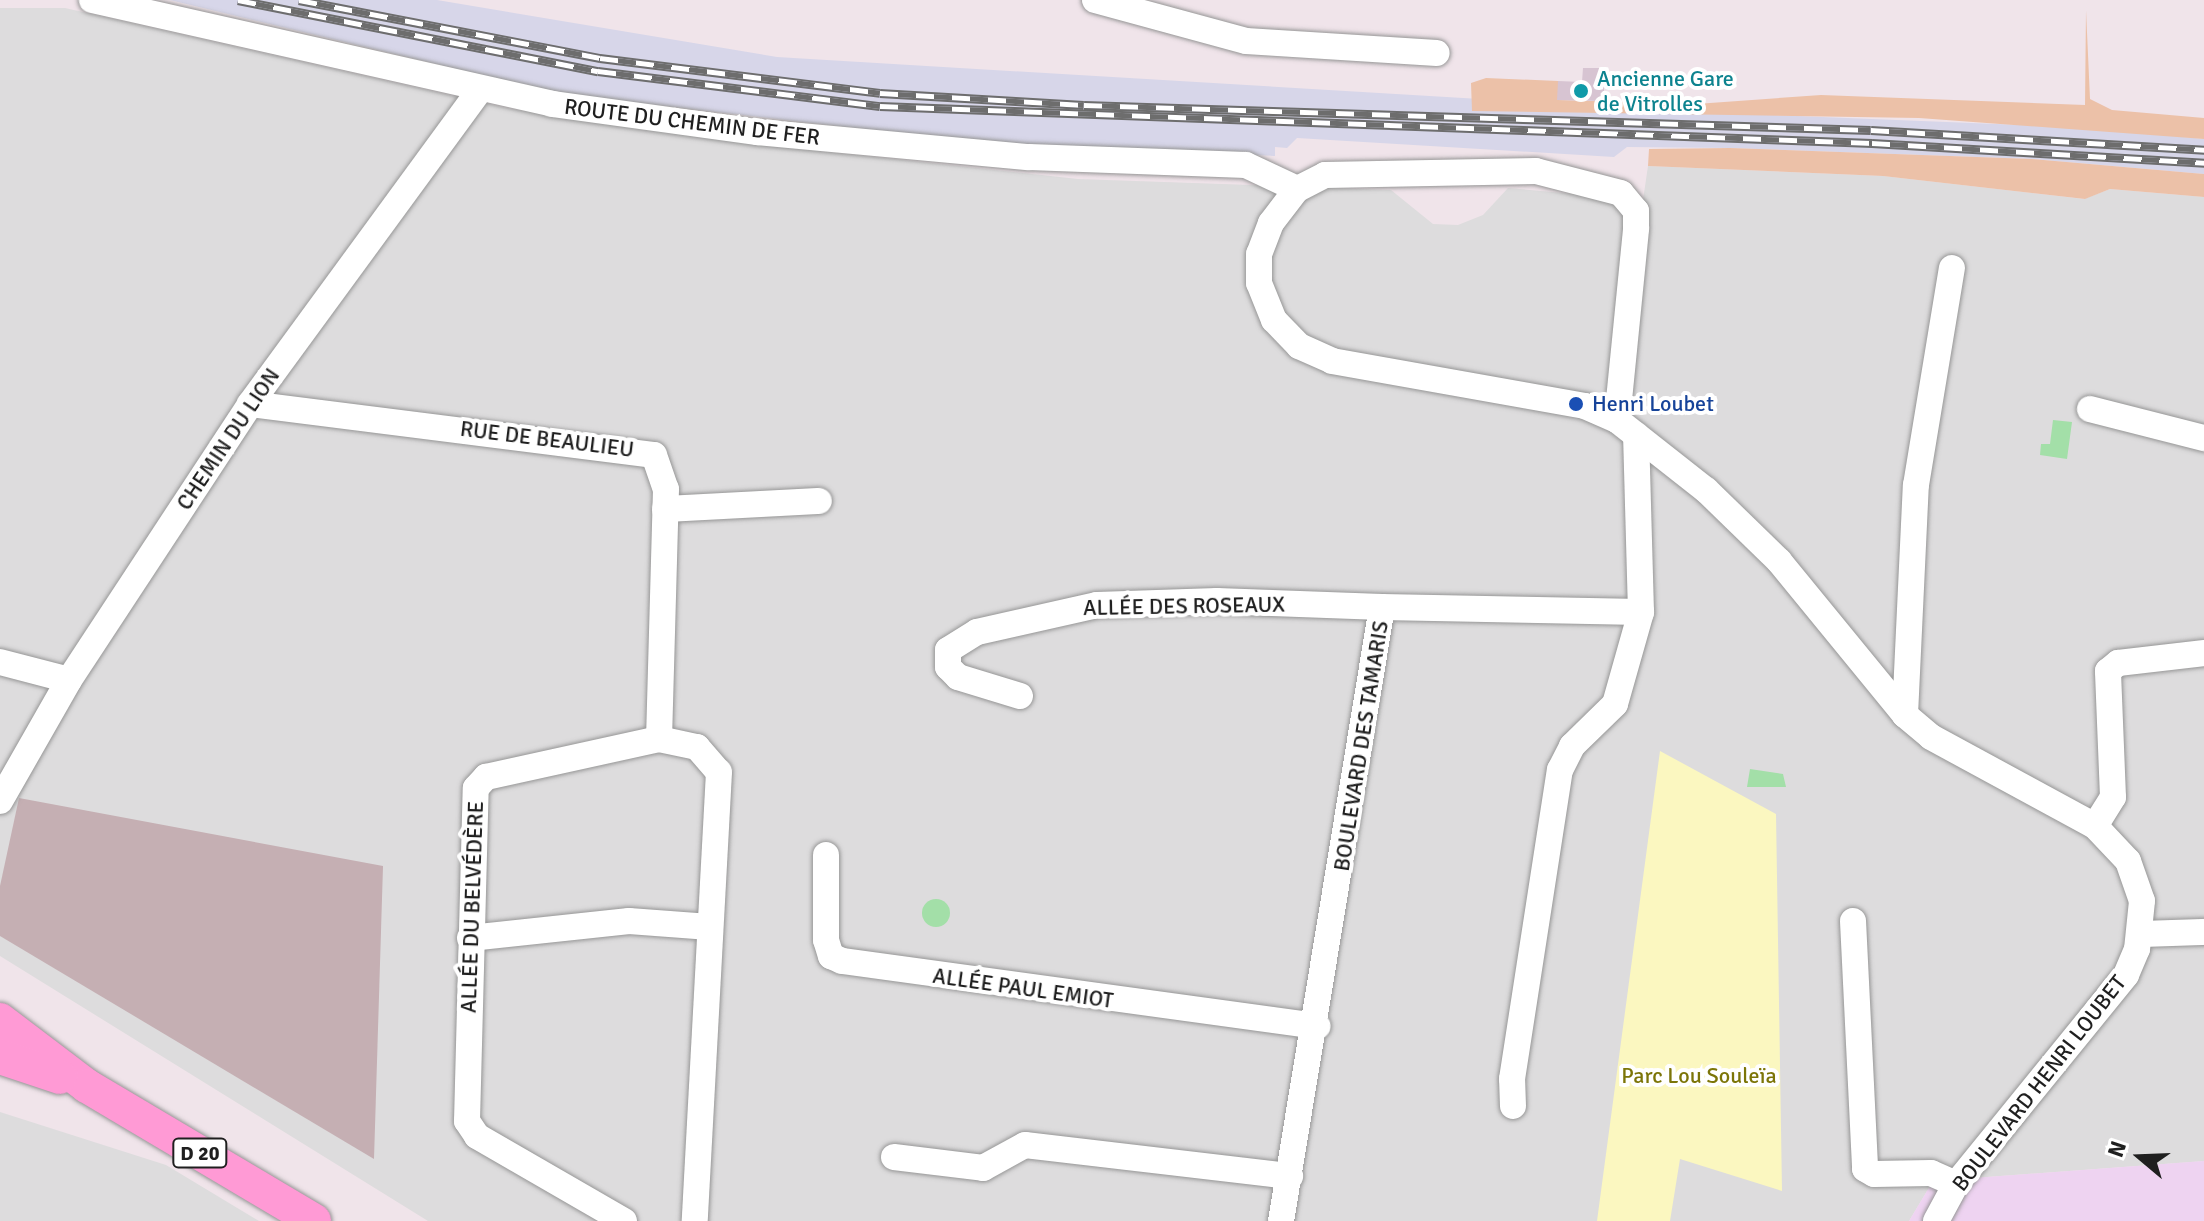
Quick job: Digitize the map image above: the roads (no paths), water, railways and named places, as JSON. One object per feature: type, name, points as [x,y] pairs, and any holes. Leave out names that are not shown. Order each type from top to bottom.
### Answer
[{"type":"main road","name":"D 20","points":[[0,1020],[87,1086],[314,1221]]},
{"type":"main road","name":"D 20","points":[[0,1057],[87,1086]]},
{"type":"street","name":"ROUTE DU CHEMIN DE FER","points":[[92,0],[479,91],[757,132],[1029,157],[1246,165],[1297,189]]},
{"type":"street","points":[[1095,0],[1246,41],[1437,53]]},
{"type":"street","name":"CHEMIN DU LION","points":[[0,801],[69,680],[250,404],[479,91]]},
{"type":"street","points":[[1297,189],[1325,175],[1562,174],[1630,200],[1636,228],[1627,427],[1641,612],[1615,704],[1572,746],[1560,770],[1513,1106]]},
{"type":"street","name":"BOULEVARD HENRI LOUBET","points":[[1297,189],[1263,238],[1258,269],[1267,309],[1299,346],[1332,361],[1585,406],[1627,427],[1779,561],[1905,715],[1931,737],[2095,826],[2115,842],[2136,878],[2140,934],[2126,975],[1956,1184],[1936,1221]]},
{"type":"street","points":[[1905,715],[1916,485],[1952,268]]},
{"type":"street","name":"RUE DE BEAULIEU","points":[[250,404],[646,452],[662,463],[665,509],[659,739]]},
{"type":"street","points":[[2090,409],[2204,438]]},
{"type":"street","points":[[665,509],[819,501]]},
{"type":"street","name":"ALLÉE DES ROSEAUX","points":[[1020,696],[958,677],[948,667],[948,650],[977,632],[1097,605],[1217,601],[1382,607]]},
{"type":"street","name":"BOULEVARD DES TAMARIS","points":[[1281,1221],[1318,1026],[1382,607],[1641,612]]},
{"type":"street","points":[[2095,826],[2113,797],[2108,671],[2118,663],[2204,653]]},
{"type":"street","points":[[0,662],[69,680]]},
{"type":"street","name":"ALLÉE DU BELVÉDÈRE","points":[[624,1221],[477,1136],[467,1121],[470,938],[479,782],[659,739],[697,747],[719,772],[695,1221]]},
{"type":"street","name":"ALLÉE PAUL EMIOT","points":[[826,855],[826,940],[831,956],[842,961],[1318,1026]]},
{"type":"street","points":[[470,938],[629,921],[710,927]]},
{"type":"street","points":[[1853,921],[1865,1169],[1874,1174],[1931,1173],[1956,1184]]},
{"type":"street","points":[[2140,934],[2204,932]]},
{"type":"street","points":[[894,1157],[983,1168],[1025,1145],[1290,1176]]},
{"type":"railway","points":[[238,0],[598,71],[880,106],[1872,143],[2204,163]]},
{"type":"railway","points":[[299,0],[600,58],[880,93],[1084,105],[1871,130],[2204,150]]},
{"type":"place","name":"Ancienne Gare de Vitrolles","points":[[1581,91]]},
{"type":"place","name":"Henri Loubet","points":[[1576,404]]},
{"type":"park label","name":"Parc Lou Souleïa","points":[[1699,1076]]}]
